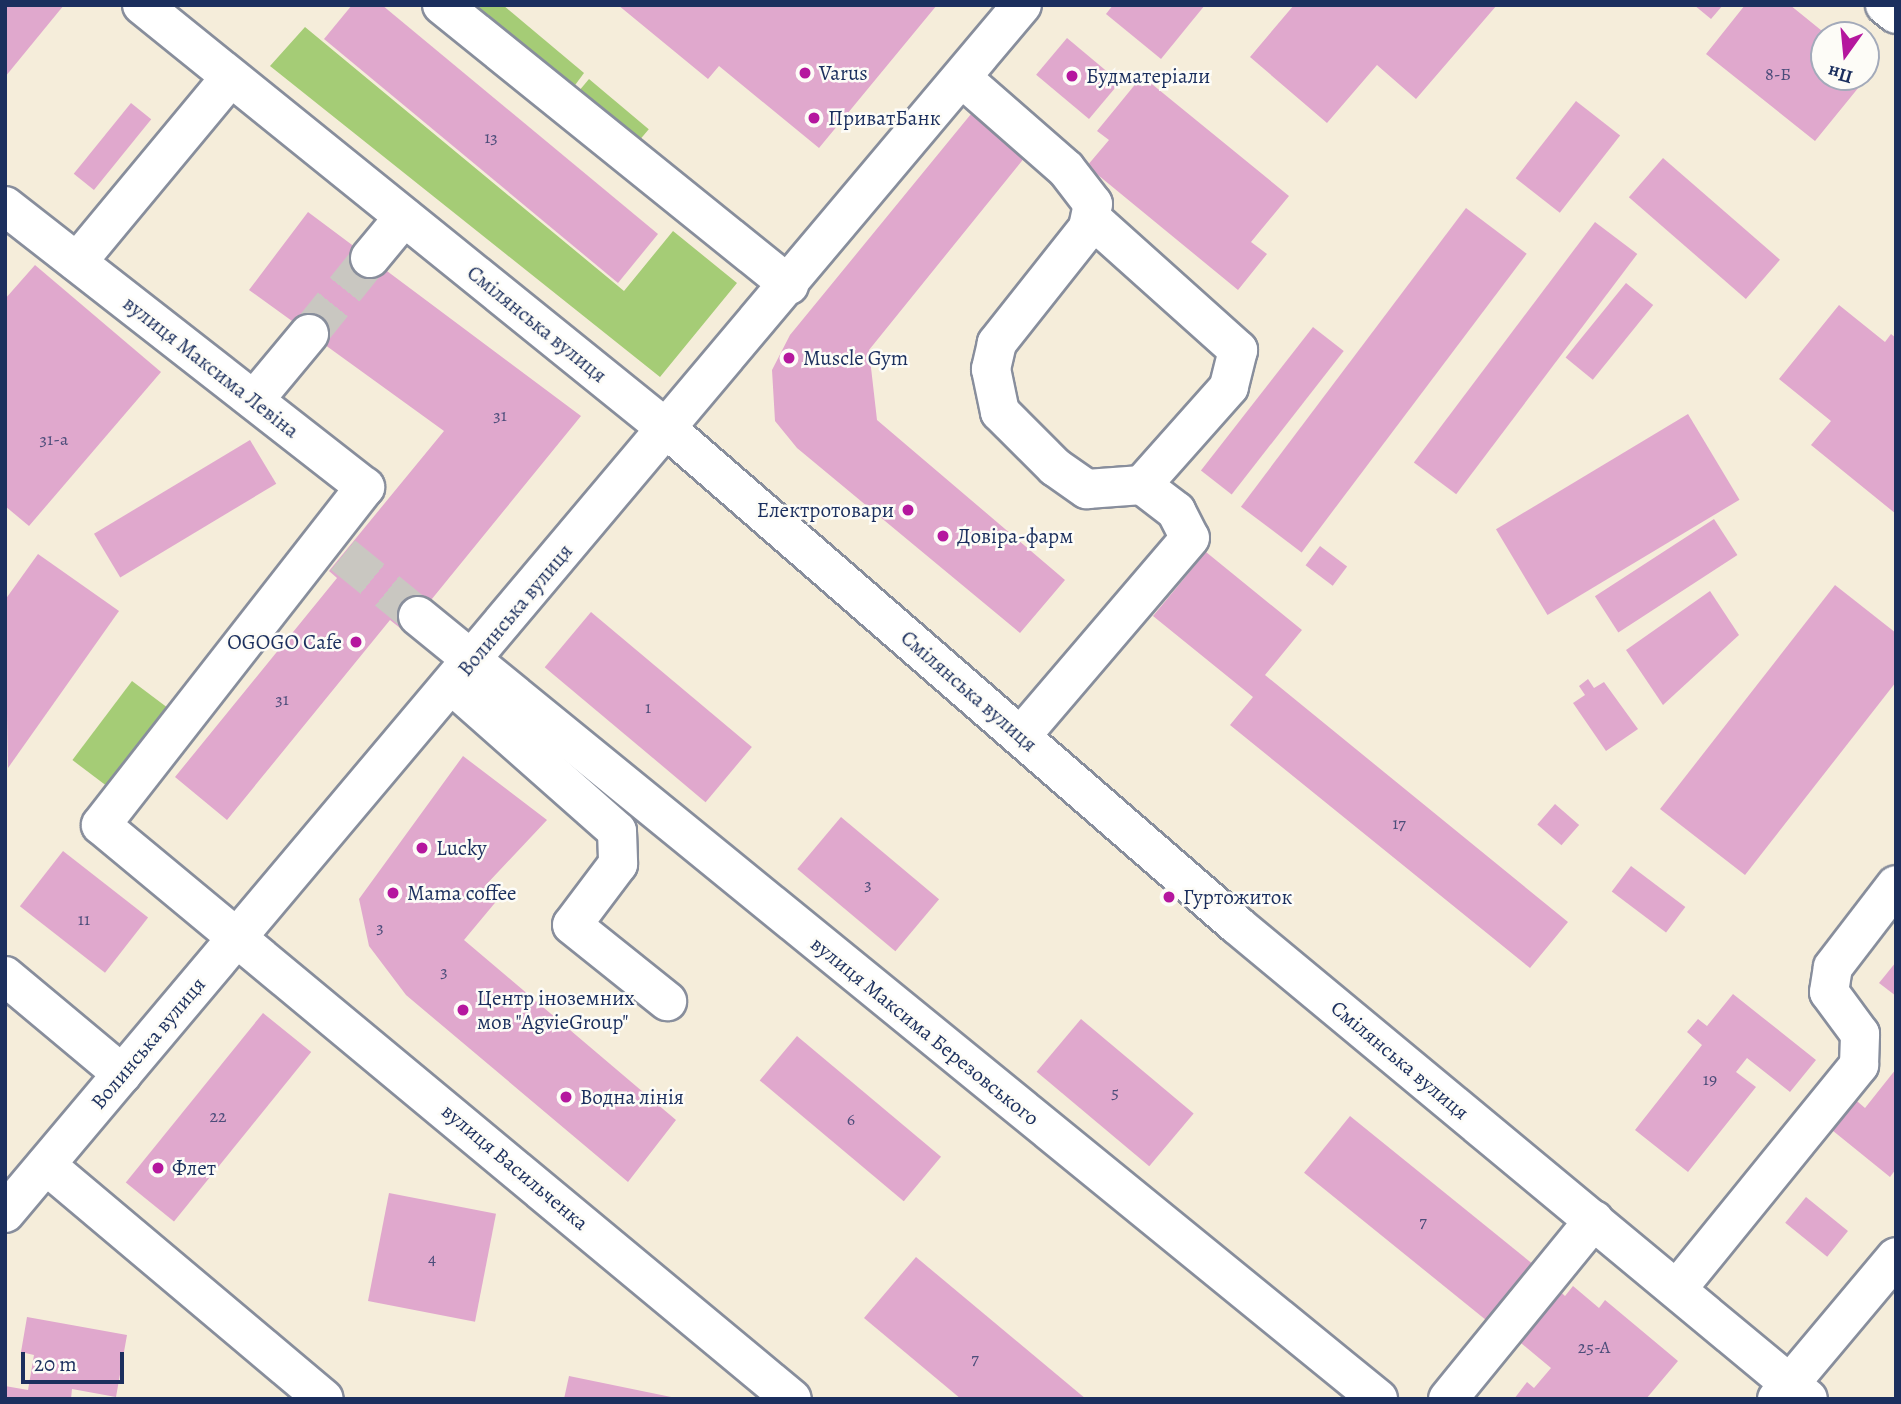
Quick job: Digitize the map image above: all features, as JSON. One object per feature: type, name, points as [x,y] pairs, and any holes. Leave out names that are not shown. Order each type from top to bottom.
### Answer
[{"type":"street","name":"Смілянська вулиця","points":[[142,5],[668,430],[1237,925],[1677,1289],[1792,1394]]},
{"type":"street","points":[[442,5],[789,285]]},
{"type":"street","name":"Волинська вулиця","points":[[5,1213],[668,430],[1022,5]]},
{"type":"street","points":[[1885,5],[1896,14]]},
{"type":"street","points":[[77,262],[230,78]]},
{"type":"street","points":[[962,78],[1088,192],[1093,220],[1238,350],[1228,387],[1142,485]]},
{"type":"street","name":"вулиця Максима Левіна","points":[[5,206],[365,486],[333,547]]},
{"type":"street","points":[[370,258],[404,217]]},
{"type":"street","points":[[1021,736],[1189,538],[1176,511],[1142,485],[1087,489],[1014,429],[992,389],[997,342],[1093,220]]},
{"type":"street","points":[[254,400],[309,334]]},
{"type":"street","name":"вулиця Васильченка","points":[[333,547],[101,825],[238,935],[792,1399]]},
{"type":"street","points":[[418,616],[462,674],[617,831],[618,864],[572,925],[667,1001]]},
{"type":"street","name":"вулиця Максима Березовського","points":[[462,674],[1358,1393]]},
{"type":"street","points":[[1677,1289],[1859,1065],[1860,1034],[1829,992],[1833,967],[1896,886]]},
{"type":"street","points":[[5,976],[122,1074]]},
{"type":"street","points":[[46,1165],[324,1399]]},
{"type":"street","points":[[1448,1399],[1594,1220]]},
{"type":"street","points":[[1792,1394],[1896,1257]]},
{"type":"green space","points":[[456,5],[503,5],[584,73],[567,96]]},
{"type":"green space","points":[[305,27],[624,291],[673,231],[737,283],[660,377],[270,66]]},
{"type":"green space","points":[[589,79],[649,129],[631,151],[571,100]]},
{"type":"green space","points":[[132,681],[176,714],[116,793],[72,760]]},
{"type":"building","points":[[5,5],[64,5],[5,77]]},
{"type":"building","points":[[352,5],[382,5],[658,234],[618,283],[324,39]]},
{"type":"building","name":"Varus","points":[[618,5],[937,5],[819,148],[719,66],[708,79]]},
{"type":"building","points":[[1113,5],[1205,5],[1161,59],[1106,14]]},
{"type":"building","points":[[1294,5],[1497,5],[1416,99],[1377,65],[1327,123],[1250,57]]},
{"type":"building","points":[[1694,5],[1723,5],[1711,19]]},
{"type":"building","points":[[1745,5],[1790,5],[1810,21],[1810,91],[1856,91],[1815,141],[1706,54]]},
{"type":"building","points":[[1067,38],[1120,82],[1089,119],[1036,75]]},
{"type":"building","points":[[1142,76],[1289,196],[1251,242],[1267,254],[1238,290],[1087,166],[1109,140],[1097,131]]},
{"type":"building","points":[[1576,101],[1620,135],[1560,213],[1516,178]]},
{"type":"building","points":[[131,103],[151,119],[94,190],[74,174]]},
{"type":"building","points":[[971,114],[1025,157],[869,350],[877,420],[1065,580],[1020,633],[797,448],[775,421],[772,370],[790,335]]},
{"type":"building","points":[[1663,158],[1780,260],[1746,299],[1629,197]]},
{"type":"building","points":[[1466,208],[1527,254],[1302,552],[1241,507]]},
{"type":"building","points":[[308,212],[581,416],[405,632],[390,620],[227,820],[175,777],[337,578],[329,571],[444,431],[249,290]]},
{"type":"building","points":[[1595,222],[1637,254],[1456,494],[1414,462]]},
{"type":"building","points":[[35,265],[161,372],[29,526],[5,506],[5,299]]},
{"type":"building","points":[[1626,283],[1653,305],[1593,380],[1566,358]]},
{"type":"building","points":[[1839,305],[1885,342],[1891,334],[1896,338],[1896,514],[1811,445],[1831,421],[1779,379]]},
{"type":"building","points":[[1313,327],[1344,351],[1232,494],[1201,470]]},
{"type":"building","points":[[1688,414],[1740,500],[1547,615],[1496,529]]},
{"type":"building","points":[[250,440],[276,484],[120,577],[94,534]]},
{"type":"building","points":[[1714,519],[1737,555],[1618,632],[1595,596]]},
{"type":"building","points":[[1320,546],[1347,566],[1333,586],[1306,565]]},
{"type":"building","points":[[1206,552],[1302,630],[1265,675],[1568,922],[1530,968],[1230,725],[1253,697],[1153,616]]},
{"type":"building","points":[[38,554],[119,611],[8,768],[5,600]]},
{"type":"building","points":[[1835,585],[1896,633],[1896,682],[1745,875],[1660,809]]},
{"type":"building","points":[[1710,591],[1739,635],[1663,705],[1626,650]]},
{"type":"building","points":[[591,612],[752,747],[706,802],[545,667]]},
{"type":"building","points":[[1588,679],[1594,688],[1604,682],[1638,729],[1606,751],[1573,703],[1585,695],[1579,686]]},
{"type":"building","points":[[463,756],[547,820],[484,887],[499,898],[464,940],[676,1120],[628,1182],[406,995],[369,946],[359,899]]},
{"type":"building","points":[[1555,804],[1579,825],[1561,845],[1537,824]]},
{"type":"building","points":[[841,817],[939,899],[895,951],[797,869]]},
{"type":"building","points":[[63,851],[148,917],[105,973],[20,906]]},
{"type":"building","points":[[1631,866],[1685,907],[1666,932],[1612,892]]},
{"type":"building","points":[[1896,962],[1896,996],[1879,983]]},
{"type":"building","points":[[1733,994],[1816,1060],[1790,1092],[1747,1058],[1736,1072],[1756,1087],[1688,1172],[1635,1130],[1702,1045],[1687,1032],[1698,1019],[1707,1026]]},
{"type":"building","points":[[263,1013],[311,1052],[174,1221],[126,1182]]},
{"type":"building","points":[[1081,1019],[1194,1113],[1149,1166],[1037,1072]]},
{"type":"building","points":[[797,1036],[941,1157],[904,1201],[760,1080]]},
{"type":"building","points":[[1896,1069],[1896,1169],[1890,1177],[1827,1126],[1851,1096],[1865,1108]]},
{"type":"building","points":[[1350,1116],[1541,1271],[1495,1328],[1304,1173]]},
{"type":"building","points":[[389,1193],[496,1214],[475,1322],[368,1301]]},
{"type":"building","points":[[1806,1197],[1848,1231],[1827,1257],[1785,1223]]},
{"type":"building","points":[[916,1257],[1086,1399],[961,1399],[864,1318]]},
{"type":"building","points":[[1551,1283],[1565,1296],[1573,1286],[1599,1308],[1605,1300],[1678,1361],[1646,1399],[1514,1399],[1527,1382],[1534,1388],[1551,1368],[1510,1334]]},
{"type":"building","points":[[27,1317],[127,1335],[116,1397],[72,1389],[71,1399],[5,1399],[5,1386],[28,1390],[34,1355],[21,1352]]},
{"type":"building","points":[[569,1376],[676,1398],[676,1399],[564,1399]]},
{"type":"tunnel","points":[[309,334],[370,258]]},
{"type":"tunnel","points":[[343,555],[418,616]]},
{"type":"place","name":"Varus","points":[[805,73]]},
{"type":"place","name":"Будматеріали","points":[[1072,76]]},
{"type":"place","name":"ПриватБанк","points":[[814,118]]},
{"type":"place","name":"Muscle Gym","points":[[789,358]]},
{"type":"place","name":"Електротовари","points":[[908,510]]},
{"type":"place","name":"Довіра-фарм","points":[[943,536]]},
{"type":"place","name":"OGOGO Cafe","points":[[356,642]]},
{"type":"place","name":"Lucky","points":[[422,848]]},
{"type":"place","name":"Mama coffee","points":[[393,893]]},
{"type":"place","name":"Гуртожиток","points":[[1169,897]]},
{"type":"place","name":"Центр іноземних мов \"AgvieGroup\"","points":[[463,1010]]},
{"type":"place","name":"Водна лінія","points":[[566,1097]]},
{"type":"place","name":"Флет","points":[[158,1168]]}]
